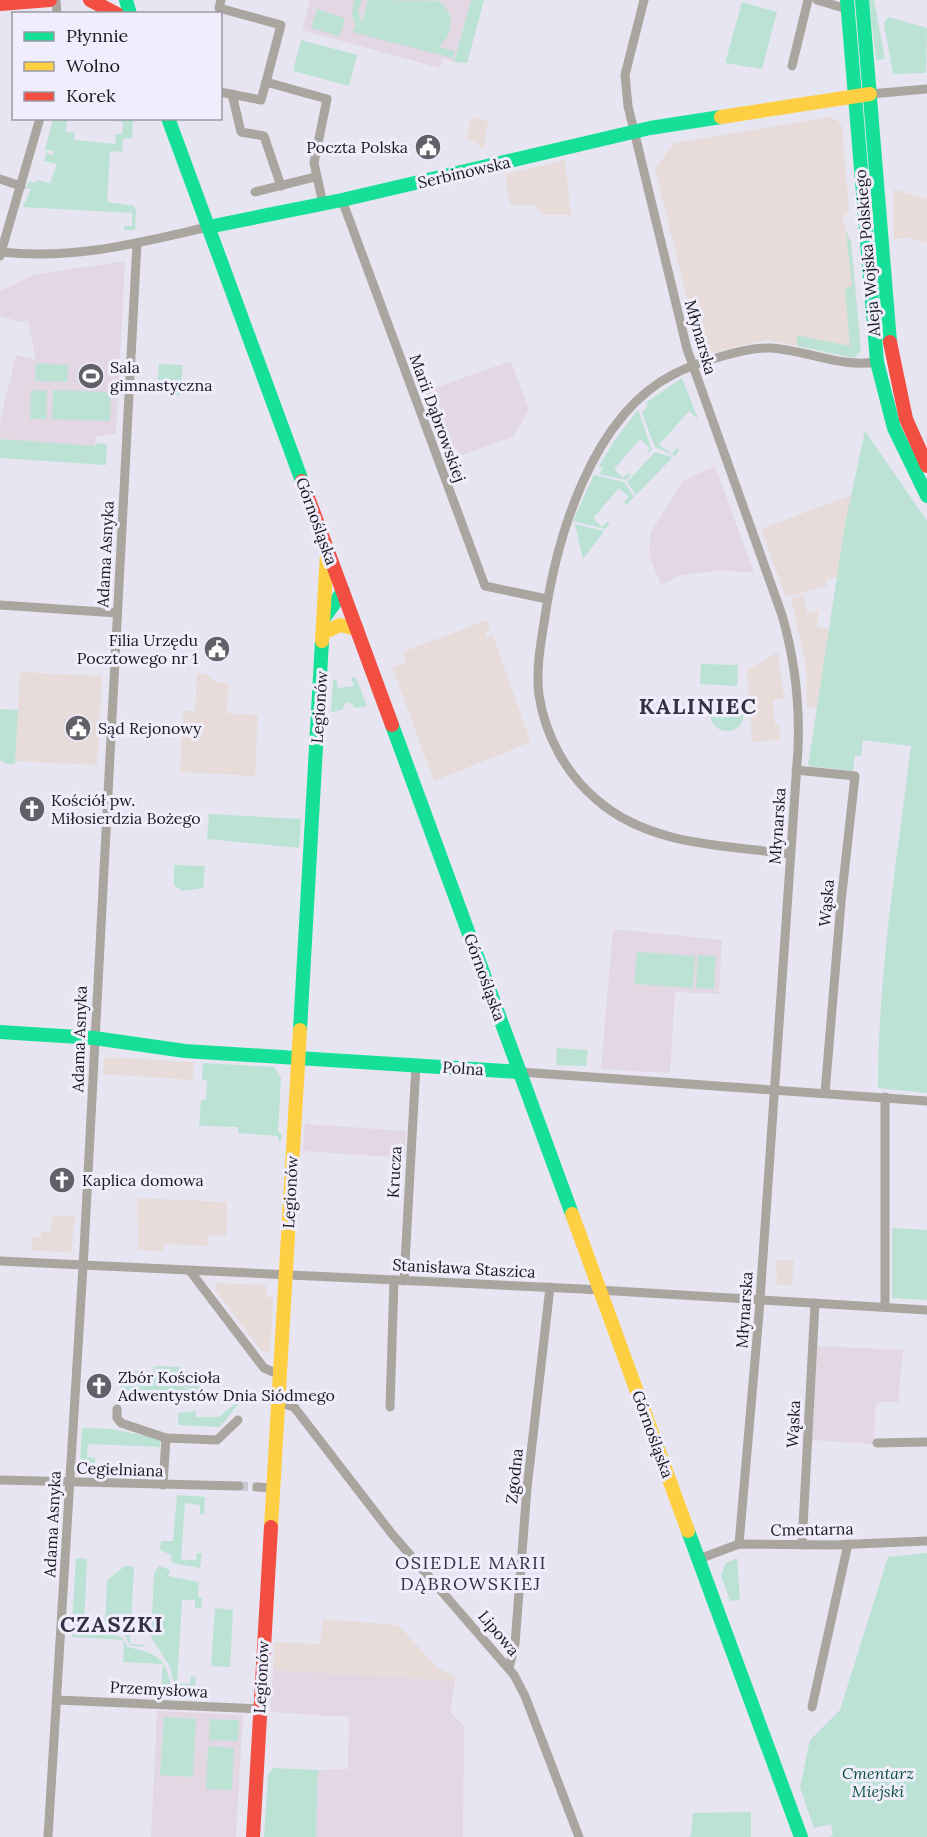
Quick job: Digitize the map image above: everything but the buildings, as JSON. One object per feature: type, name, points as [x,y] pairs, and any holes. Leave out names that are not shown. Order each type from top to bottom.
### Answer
[{"type":"street","points":[[0,4],[50,0]]},
{"type":"street","points":[[90,0],[113,12]]},
{"type":"street","points":[[221,0],[219,8],[281,25],[261,100],[222,92]]},
{"type":"street","name":"Młynarska","points":[[644,0],[625,75],[628,106],[693,367],[787,632],[797,695],[796,770],[760,1300],[739,1544]]},
{"type":"street","points":[[792,66],[808,0]]},
{"type":"street","points":[[817,0],[847,4]]},
{"type":"street","name":"Aleja Wojska Polskiego","points":[[862,0],[891,350],[906,419],[927,466]]},
{"type":"street","name":"Aleja Wojska Polskiego","points":[[847,4],[877,362],[894,428],[927,496]]},
{"type":"street","points":[[266,82],[327,99],[316,147],[315,177],[323,204]]},
{"type":"street","name":"Serbinowska","points":[[1,254],[63,255],[137,243],[342,200],[635,131],[854,96],[927,89]]},
{"type":"street","points":[[232,94],[241,132],[264,136],[281,186]]},
{"type":"street","points":[[1,254],[39,120]]},
{"type":"street","name":"Górnośląska","points":[[169,120],[801,1837]]},
{"type":"street","points":[[255,192],[315,177]]},
{"type":"street","points":[[0,179],[21,186]]},
{"type":"street","name":"Marii Dąbrowskiej","points":[[342,200],[485,586],[547,599]]},
{"type":"street","name":"Adama Asnyka","points":[[48,1837],[70,1482],[137,243]]},
{"type":"street","points":[[790,854],[657,834],[618,816],[582,786],[553,742],[539,697],[538,664],[547,599],[565,523],[604,444],[626,415],[649,392],[673,374],[768,348],[852,364],[877,362]]},
{"type":"street","name":"Legionów","points":[[252,1837],[327,548]]},
{"type":"street","points":[[323,597],[344,591]]},
{"type":"street","points":[[324,618],[344,591]]},
{"type":"street","points":[[0,605],[117,613]]},
{"type":"street","points":[[323,633],[340,625],[357,629]]},
{"type":"street","name":"Wąska","points":[[796,770],[855,776],[841,902],[825,1093]]},
{"type":"street","name":"Polna","points":[[0,1032],[94,1038],[178,1051],[416,1065],[927,1101]]},
{"type":"street","name":"Krucza","points":[[390,1407],[416,1065]]},
{"type":"street","points":[[885,1097],[885,1307]]},
{"type":"street","name":"Stanisława Staszica","points":[[0,1261],[550,1287],[927,1310]]},
{"type":"street","points":[[190,1271],[264,1368],[278,1374]]},
{"type":"street","name":"Zgodna","points":[[509,1668],[515,1644],[527,1488],[550,1287]]},
{"type":"street","name":"Wąska","points":[[802,1545],[815,1303]]},
{"type":"street","name":"Lipowa","points":[[277,1402],[294,1407],[392,1534],[509,1668],[525,1696],[579,1837]]},
{"type":"street","points":[[117,1409],[117,1418],[121,1423],[166,1438],[218,1440],[238,1420]]},
{"type":"street","points":[[163,1485],[166,1438]]},
{"type":"street","points":[[878,1443],[927,1442]]},
{"type":"street","name":"Cegielniana","points":[[0,1480],[239,1486]]},
{"type":"street","points":[[256,1487],[272,1488]]},
{"type":"street","name":"Cmentarna","points":[[699,1559],[739,1544],[802,1545],[927,1541]]},
{"type":"street","points":[[812,1707],[848,1544]]},
{"type":"street","name":"Przemysłowa","points":[[57,1700],[260,1709]]},
{"type":"shaded area","points":[[310,0],[471,0],[454,62],[443,58],[440,68],[302,30]]},
{"type":"shaded area","points":[[472,117],[488,121],[484,148],[466,138]]},
{"type":"shaded area","points":[[829,117],[838,121],[842,127],[849,211],[842,218],[851,242],[861,351],[855,358],[767,340],[701,355],[655,169],[674,143]]},
{"type":"shaded area","points":[[565,160],[571,215],[545,215],[538,211],[536,205],[510,205],[505,174]]},
{"type":"shaded area","points":[[894,189],[927,199],[927,243],[908,238],[894,239]]},
{"type":"shaded area","points":[[125,261],[116,434],[96,436],[95,447],[0,443],[0,422],[16,355],[36,360],[28,321],[20,322],[0,316],[0,291],[34,275]]},
{"type":"shaded area","points":[[511,361],[529,410],[513,437],[459,456],[457,449],[453,451],[440,443],[421,393]]},
{"type":"shaded area","points":[[715,466],[754,573],[717,570],[679,576],[661,585],[649,555],[651,532],[683,481]]},
{"type":"shaded area","points":[[851,495],[838,577],[826,580],[827,586],[786,597],[761,529]]},
{"type":"shaded area","points":[[803,595],[807,613],[819,610],[817,627],[830,629],[818,707],[807,708],[806,666],[791,598]]},
{"type":"shaded area","points":[[487,620],[490,630],[485,633],[487,638],[493,636],[531,742],[434,781],[392,667],[406,662],[403,652]]},
{"type":"shaded area","points":[[778,652],[784,698],[773,700],[775,725],[779,725],[780,740],[752,742],[747,670]]},
{"type":"shaded area","points":[[20,672],[102,676],[97,765],[15,761]]},
{"type":"shaded area","points":[[197,674],[206,674],[215,682],[229,683],[227,713],[258,715],[255,776],[180,772],[183,711],[195,711]]},
{"type":"shaded area","points":[[613,929],[722,940],[719,994],[675,992],[670,1073],[601,1069]]},
{"type":"shaded area","points":[[107,1057],[194,1062],[193,1080],[103,1074],[104,1059]]},
{"type":"shaded area","points":[[305,1124],[406,1131],[405,1158],[303,1151]]},
{"type":"shaded area","points":[[137,1198],[227,1202],[226,1236],[209,1235],[208,1246],[165,1244],[164,1251],[138,1250]]},
{"type":"shaded area","points":[[52,1215],[75,1216],[71,1253],[32,1250],[33,1237],[41,1237],[41,1231],[51,1232]]},
{"type":"shaded area","points":[[776,1260],[794,1260],[792,1285],[777,1285]]},
{"type":"shaded area","points":[[216,1283],[266,1285],[266,1297],[273,1297],[270,1352],[262,1351],[215,1290]]},
{"type":"shaded area","points":[[817,1346],[903,1350],[898,1402],[880,1402],[875,1407],[874,1444],[812,1440]]},
{"type":"shaded area","points":[[323,1619],[398,1625],[438,1668],[456,1677],[455,1681],[273,1670],[274,1642],[320,1644]]},
{"type":"shaded area","points":[[273,1670],[455,1681],[450,1712],[464,1726],[463,1837],[316,1837],[318,1770],[348,1769],[349,1717],[270,1712]]},
{"type":"shaded area","points":[[157,1711],[243,1715],[236,1837],[151,1837]]},
{"type":"green space","points":[[354,0],[362,0],[358,11],[362,23],[368,0],[439,1],[448,12],[451,24],[447,36],[438,47],[454,51],[453,58],[352,32],[356,25],[352,15]]},
{"type":"green space","points":[[471,0],[484,0],[467,63],[454,62]]},
{"type":"green space","points":[[869,0],[874,0],[885,59],[876,60]]},
{"type":"green space","points":[[742,2],[777,12],[762,69],[725,63]]},
{"type":"green space","points":[[317,9],[345,18],[340,36],[311,28]]},
{"type":"green space","points":[[888,17],[927,28],[926,73],[893,74],[884,24]]},
{"type":"green space","points":[[301,40],[357,55],[349,86],[293,71]]},
{"type":"green space","points":[[53,120],[67,120],[66,132],[75,133],[74,140],[116,144],[115,134],[122,134],[123,122],[115,120],[133,120],[132,138],[123,139],[122,152],[110,151],[107,202],[134,206],[136,210],[135,230],[124,230],[124,226],[132,226],[132,213],[23,207],[31,189],[26,189],[29,181],[50,183],[57,164],[44,161],[46,152],[52,156],[54,151],[45,150]]},
{"type":"green space","points":[[846,232],[851,242],[861,351],[854,358],[798,346],[796,335],[850,346],[845,288],[852,286]]},
{"type":"green space","points":[[36,363],[68,365],[67,382],[35,381]]},
{"type":"green space","points":[[159,364],[183,365],[180,395],[157,392]]},
{"type":"green space","points":[[682,378],[698,419],[689,411],[659,445],[672,454],[677,448],[679,450],[675,456],[655,447],[642,413],[648,405],[646,403]]},
{"type":"green space","points":[[31,390],[47,391],[46,419],[30,419]]},
{"type":"green space","points":[[53,390],[111,392],[110,421],[52,419]]},
{"type":"green space","points":[[638,410],[652,450],[646,454],[650,448],[640,439],[614,469],[623,478],[628,473],[631,475],[626,480],[599,474],[603,468],[599,466]]},
{"type":"green space","points":[[865,431],[927,521],[927,1093],[878,1088],[885,959],[911,746],[863,740],[861,756],[855,755],[853,771],[808,766],[845,524]]},
{"type":"green space","points":[[0,439],[96,446],[97,443],[107,444],[106,465],[0,458]]},
{"type":"green space","points":[[655,452],[672,457],[636,495],[627,482]]},
{"type":"green space","points":[[594,475],[624,482],[634,497],[626,505],[624,502],[629,497],[619,488],[593,518],[602,527],[607,522],[610,523],[605,529],[573,521]]},
{"type":"green space","points":[[575,524],[604,531],[583,559]]},
{"type":"green space","points":[[701,664],[738,665],[737,686],[700,684]]},
{"type":"green space","points":[[351,677],[356,678],[367,706],[355,708],[346,702],[342,710],[331,712],[333,681],[336,679],[338,688],[354,686]]},
{"type":"green space","points":[[727,697],[739,702],[744,714],[739,726],[727,731],[715,726],[710,714],[715,702]]},
{"type":"green space","points":[[0,709],[18,710],[15,764],[6,764],[0,760]]},
{"type":"green space","points":[[209,814],[301,819],[299,848],[207,839]]},
{"type":"green space","points":[[174,865],[205,866],[203,888],[182,891],[174,885]]},
{"type":"green space","points":[[637,952],[695,956],[693,988],[634,984]]},
{"type":"green space","points":[[698,955],[716,956],[714,989],[696,988]]},
{"type":"green space","points":[[557,1048],[588,1050],[586,1066],[556,1065]]},
{"type":"green space","points":[[203,1063],[274,1067],[281,1078],[278,1131],[282,1135],[281,1141],[278,1141],[278,1136],[238,1133],[238,1127],[199,1126],[201,1100],[206,1099],[207,1080],[202,1080]]},
{"type":"green space","points":[[892,1228],[927,1230],[927,1300],[892,1298]]},
{"type":"green space","points":[[151,1364],[157,1373],[194,1392],[191,1406],[192,1393],[120,1390],[121,1370],[154,1372]]},
{"type":"green space","points":[[154,1366],[180,1367],[185,1372],[207,1378],[196,1392],[158,1372]]},
{"type":"green space","points":[[247,1393],[220,1427],[178,1425],[178,1413],[196,1411],[196,1417],[219,1417]]},
{"type":"green space","points":[[82,1428],[111,1429],[161,1439],[160,1447],[88,1444],[87,1457],[95,1458],[95,1468],[80,1467]]},
{"type":"green space","points":[[177,1495],[205,1497],[204,1514],[200,1514],[200,1505],[185,1503],[181,1560],[196,1560],[197,1553],[202,1553],[200,1568],[172,1563],[171,1555],[160,1550],[161,1541],[173,1541]]},
{"type":"green space","name":"Cmentarz Miejski","points":[[927,1553],[927,1837],[828,1837],[833,1835],[831,1824],[814,1828],[800,1787],[810,1740],[840,1710],[888,1557]]},
{"type":"green space","points":[[76,1558],[87,1559],[84,1627],[72,1626]]},
{"type":"green space","points":[[737,1558],[740,1600],[730,1601],[721,1575],[726,1563]]},
{"type":"green space","points":[[125,1566],[134,1567],[130,1644],[144,1645],[142,1647],[130,1645],[125,1636],[105,1627],[107,1580]]},
{"type":"green space","points":[[159,1566],[170,1570],[168,1576],[199,1582],[198,1597],[202,1598],[201,1608],[195,1608],[195,1600],[182,1600],[177,1683],[190,1684],[191,1676],[196,1677],[195,1693],[191,1698],[177,1698],[170,1667],[151,1637],[154,1573]]},
{"type":"green space","points":[[215,1608],[233,1610],[230,1667],[211,1666]]},
{"type":"green space","points":[[72,1629],[103,1631],[124,1640],[72,1637]]},
{"type":"green space","points":[[124,1640],[127,1647],[149,1653],[162,1662],[166,1668],[169,1676],[173,1698],[141,1696],[142,1688],[161,1689],[163,1664],[123,1662]]},
{"type":"green space","points":[[164,1717],[196,1719],[193,1777],[160,1775]]},
{"type":"green space","points":[[210,1719],[239,1720],[238,1741],[209,1740]]},
{"type":"green space","points":[[208,1746],[234,1748],[232,1790],[206,1789]]},
{"type":"green space","points":[[273,1768],[318,1770],[316,1837],[264,1837],[268,1775]]},
{"type":"green space","points":[[751,1812],[751,1837],[687,1837],[691,1836],[693,1813]]},
{"type":"tunnel","points":[[239,1486],[257,1487]]},
{"type":"traffic: fast","points":[[126,0],[129,12]]},
{"type":"traffic: fast","points":[[847,0],[877,362],[894,428],[927,496]]},
{"type":"traffic: fast","points":[[862,0],[890,342]]},
{"type":"traffic: fast","points":[[208,227],[342,200],[650,128],[721,117]]},
{"type":"traffic: fast","points":[[169,120],[302,481]]},
{"type":"traffic: fast","points":[[324,618],[343,591]]},
{"type":"traffic: fast","points":[[300,1030],[322,641]]},
{"type":"traffic: fast","points":[[392,725],[572,1214]]},
{"type":"traffic: fast","points":[[0,1032],[94,1038],[185,1051],[520,1072]]},
{"type":"traffic: fast","points":[[688,1531],[801,1837]]},
{"type":"traffic: slow","points":[[721,117],[870,94]]},
{"type":"traffic: slow","points":[[322,641],[327,553]]},
{"type":"traffic: slow","points":[[323,633],[340,625],[357,629]]},
{"type":"traffic: slow","points":[[271,1527],[300,1030]]},
{"type":"traffic: slow","points":[[572,1214],[688,1531]]},
{"type":"traffic: jam","points":[[0,4],[50,0]]},
{"type":"traffic: jam","points":[[90,0],[113,12]]},
{"type":"traffic: jam","points":[[890,342],[906,419],[927,466]]},
{"type":"traffic: jam","points":[[302,481],[392,725]]},
{"type":"traffic: jam","points":[[253,1837],[271,1527]]},
{"type":"place","name":"Poczta Polska","points":[[428,147]]},
{"type":"place","name":"Sala gimnastyczna","points":[[91,376]]},
{"type":"place","name":"Filia Urzędu Pocztowego nr 1","points":[[217,649]]},
{"type":"place","name":"Sąd Rejonowy","points":[[78,728]]},
{"type":"place","name":"Kościół pw. Miłosierdzia Bożego","points":[[32,809]]},
{"type":"place","name":"Kaplica domowa","points":[[62,1180]]},
{"type":"place","name":"Zbór Kościoła Adwentystów Dnia Siódmego","points":[[99,1386]]},
{"type":"district","name":"KALINIEC","points":[[698,706]]},
{"type":"district","name":"OSIEDLE MARII DĄBROWSKIEJ","points":[[471,1573]]},
{"type":"district","name":"CZASZKI","points":[[112,1624]]}]
